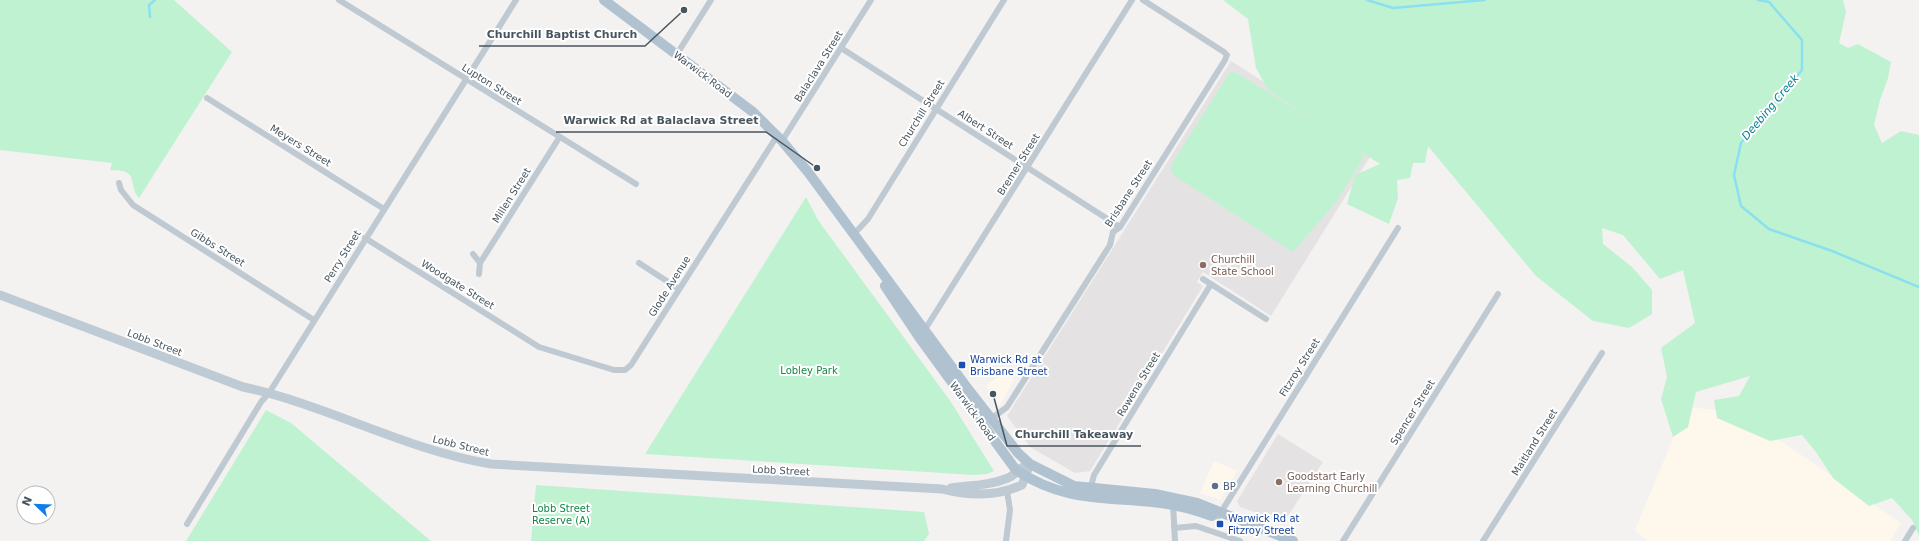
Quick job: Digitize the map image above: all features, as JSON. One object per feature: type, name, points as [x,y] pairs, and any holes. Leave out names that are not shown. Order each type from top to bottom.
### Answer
[{"type":"main road","name":"Warwick Road","points":[[604,0],[753,112],[808,172],[902,298],[922,334],[1016,470],[1038,483],[1065,493],[1119,495],[1173,501],[1220,515],[1260,532],[1268,532],[1293,541]]},
{"type":"main road","name":"Lobb Street","points":[[0,295],[244,387],[269,393],[433,450],[460,458],[491,464],[942,489],[985,486],[1011,477],[1016,470],[1030,464]]},
{"type":"main road","name":"Warwick Road","points":[[922,334],[1018,453],[1030,464],[1090,493]]},
{"type":"main road","name":"Lobb Street","points":[[942,489],[957,493],[986,494],[1007,491],[1022,485],[1030,464]]},
{"type":"street","name":"Lupton Street","points":[[339,0],[559,138],[636,184]]},
{"type":"street","name":"Perry Street","points":[[187,524],[261,402],[269,393],[516,0]]},
{"type":"street","points":[[677,54],[711,0]]},
{"type":"street","name":"Balaclava Street","points":[[779,139],[841,48],[871,0]]},
{"type":"street","name":"Churchill Street","points":[[853,234],[868,219],[1004,0]]},
{"type":"street","name":"Bremer Street","points":[[922,334],[1132,0]]},
{"type":"street","name":"Brisbane Street","points":[[991,418],[1007,407],[1110,245],[1113,232],[1120,226],[1225,60],[1226,55],[1142,0]]},
{"type":"street","name":"Albert Street","points":[[841,48],[1120,226]]},
{"type":"street","name":"Meyers Street","points":[[207,98],[384,209]]},
{"type":"street","name":"Millen Street","points":[[479,274],[480,263],[559,138]]},
{"type":"street","name":"Glode Avenue","points":[[539,347],[614,370],[626,370],[631,365],[679,289],[779,139]]},
{"type":"street","name":"Gibbs Street","points":[[119,183],[121,190],[133,205],[314,320]]},
{"type":"street","name":"Fitzroy Street","points":[[1220,515],[1398,228]]},
{"type":"street","name":"Woodgate Street","points":[[365,238],[539,347]]},
{"type":"street","points":[[473,254],[480,263]]},
{"type":"street","points":[[639,263],[679,289]]},
{"type":"street","points":[[1203,279],[1266,319]]},
{"type":"street","name":"Rowena Street","points":[[1090,493],[1094,475],[1211,284]]},
{"type":"street","name":"Spencer Street","points":[[1343,541],[1498,294]]},
{"type":"street","name":"Maitland Street","points":[[1483,541],[1602,353]]},
{"type":"street","points":[[1006,541],[1010,510],[1007,491]]},
{"type":"street","points":[[1173,501],[1175,541]]},
{"type":"street","points":[[1174,528],[1196,526],[1240,541]]},
{"type":"street","points":[[1905,541],[1913,528]]},
{"type":"shaded area","name":"Churchill State School","points":[[1231,61],[1373,152],[1271,316],[1203,272],[1197,282],[1203,286],[1090,471],[1075,473],[1030,447],[1007,416]]},
{"type":"shaded area","points":[[1006,370],[1014,380],[999,406],[986,386]]},
{"type":"shaded area","points":[[1686,407],[1717,410],[1775,437],[1901,523],[1890,541],[1647,541],[1635,530]]},
{"type":"shaded area","name":"Goodstart Early Learning Churchill","points":[[1278,434],[1323,462],[1284,522],[1240,507],[1237,501]]},
{"type":"shaded area","points":[[1214,461],[1237,471],[1220,500],[1200,493]]},
{"type":"green space","points":[[0,0],[174,0],[232,52],[139,198],[133,187],[132,178],[130,175],[126,172],[110,170],[112,163],[0,150]]},
{"type":"green space","points":[[1223,0],[1843,0],[1846,12],[1839,43],[1848,48],[1858,44],[1891,62],[1888,78],[1880,100],[1874,125],[1882,143],[1901,131],[1919,135],[1919,536],[1912,520],[1892,498],[1869,506],[1833,478],[1816,452],[1802,435],[1770,441],[1717,418],[1714,400],[1739,396],[1750,376],[1696,392],[1688,427],[1673,437],[1661,399],[1667,377],[1661,348],[1695,323],[1683,270],[1660,279],[1623,235],[1602,228],[1603,244],[1632,267],[1652,290],[1652,314],[1629,328],[1593,321],[1536,276],[1428,146],[1425,163],[1413,163],[1410,178],[1397,180],[1398,198],[1389,224],[1347,204],[1355,175],[1380,164],[1361,152],[1363,159],[1336,202],[1293,252],[1172,174],[1171,170],[1173,162],[1230,72],[1237,73],[1319,124],[1268,90],[1256,68],[1248,19]]},
{"type":"green space","name":"Lobley Park","points":[[806,197],[818,220],[951,402],[994,471],[987,474],[974,475],[645,454]]},
{"type":"green space","points":[[266,410],[291,423],[431,541],[186,541]]},
{"type":"green space","name":"Lobb Street Reserve (A)","points":[[536,485],[924,512],[929,534],[924,541],[531,541]]},
{"type":"waterway","points":[[150,17],[149,5],[155,0]]},
{"type":"waterway","name":"Deebing Creek","points":[[1367,0],[1393,8],[1485,0]]},
{"type":"waterway","name":"Deebing Creek","points":[[1758,0],[1769,2],[1802,40],[1802,70],[1741,143],[1734,175],[1741,206],[1769,229],[1832,251],[1919,287]]},
{"type":"place","name":"Churchill Baptist Church","points":[[684,10]]},
{"type":"place","name":"Warwick Rd at Balaclava Street","points":[[817,168]]},
{"type":"place","name":"Churchill State School","points":[[1203,265]]},
{"type":"place","name":"Warwick Rd at Brisbane Street","points":[[962,365]]},
{"type":"place","name":"Churchill Takeaway","points":[[993,394]]},
{"type":"place","name":"Goodstart Early Learning Churchill","points":[[1279,482]]},
{"type":"place","name":"BP","points":[[1215,486]]},
{"type":"place","name":"Warwick Rd at Fitzroy Street","points":[[1220,524]]}]
